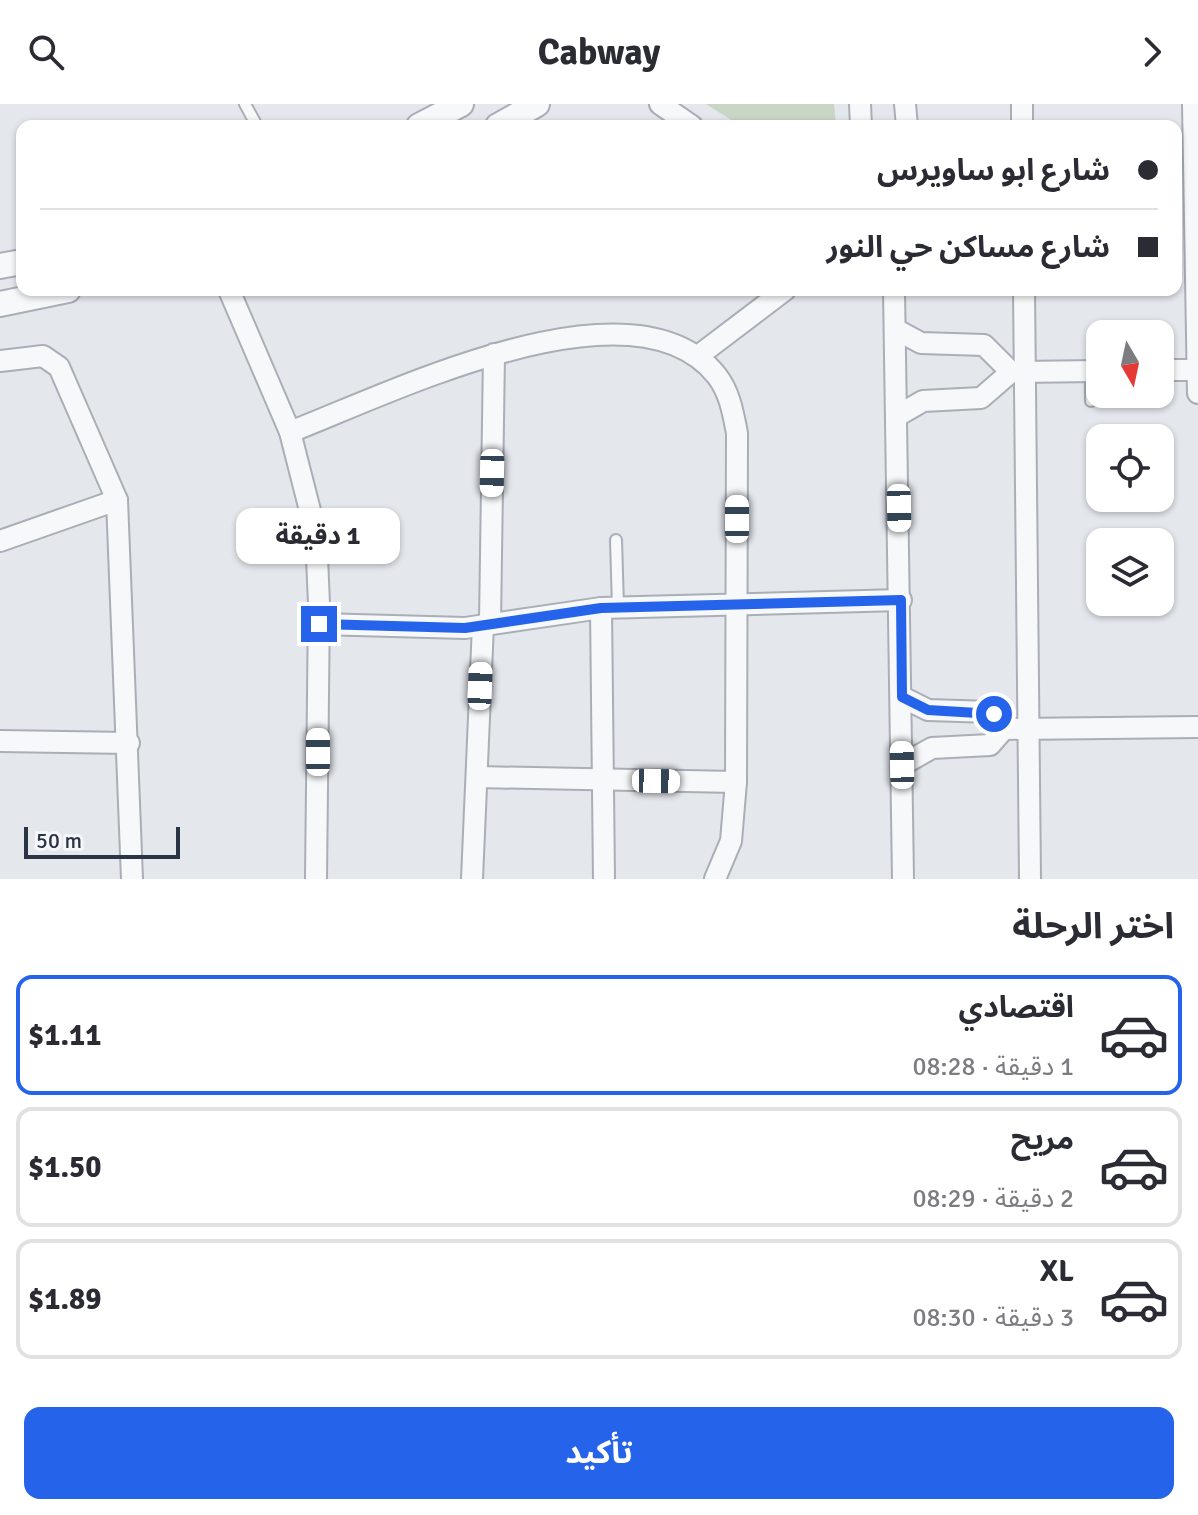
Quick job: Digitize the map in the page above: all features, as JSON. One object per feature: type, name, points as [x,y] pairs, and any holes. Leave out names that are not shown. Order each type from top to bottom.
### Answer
[{"type":"street","points":[[430,120],[461,104]]},
{"type":"street","points":[[509,120],[537,104]]},
{"type":"street","points":[[660,104],[683,120]]},
{"type":"street","points":[[1193,104],[1198,393]]},
{"type":"street","points":[[0,304],[39,296]]},
{"type":"street","points":[[232,296],[290,432],[316,534],[319,624],[316,879]]},
{"type":"street","points":[[698,356],[777,296]]},
{"type":"street","points":[[894,296],[903,879]]},
{"type":"street","points":[[1024,296],[1018,372],[1029,729],[1030,879]]},
{"type":"street","points":[[895,329],[921,343],[984,345],[1018,372]]},
{"type":"street","points":[[290,432],[494,354],[584,336],[629,335],[665,339],[698,356],[725,391],[737,433],[736,782],[731,841],[723,876]]},
{"type":"street","points":[[472,879],[487,623],[494,354]]},
{"type":"street","points":[[0,361],[43,356],[59,367],[117,500],[132,879]]},
{"type":"street","points":[[1174,370],[1198,370]]},
{"type":"street","points":[[897,416],[923,401],[981,398],[1018,372],[1086,371]]},
{"type":"street","points":[[0,541],[117,500]]},
{"type":"street","points":[[319,624],[465,628],[609,608],[901,600]]},
{"type":"street","points":[[604,879],[603,780],[609,608]]},
{"type":"street","points":[[902,697],[928,710],[991,712],[1004,729]]},
{"type":"street","points":[[902,765],[932,748],[990,745],[1004,729],[1198,727]]},
{"type":"street","points":[[0,741],[129,743]]},
{"type":"street","points":[[477,777],[736,782]]},
{"type":"lane","points":[[609,608],[616,540]]},
{"type":"green space","points":[[706,104],[834,104],[835,120],[731,120]]},
{"type":"route","points":[[319,624],[465,628],[601,608],[901,600],[902,697],[914,706],[928,710],[987,711],[994,714]]}]
